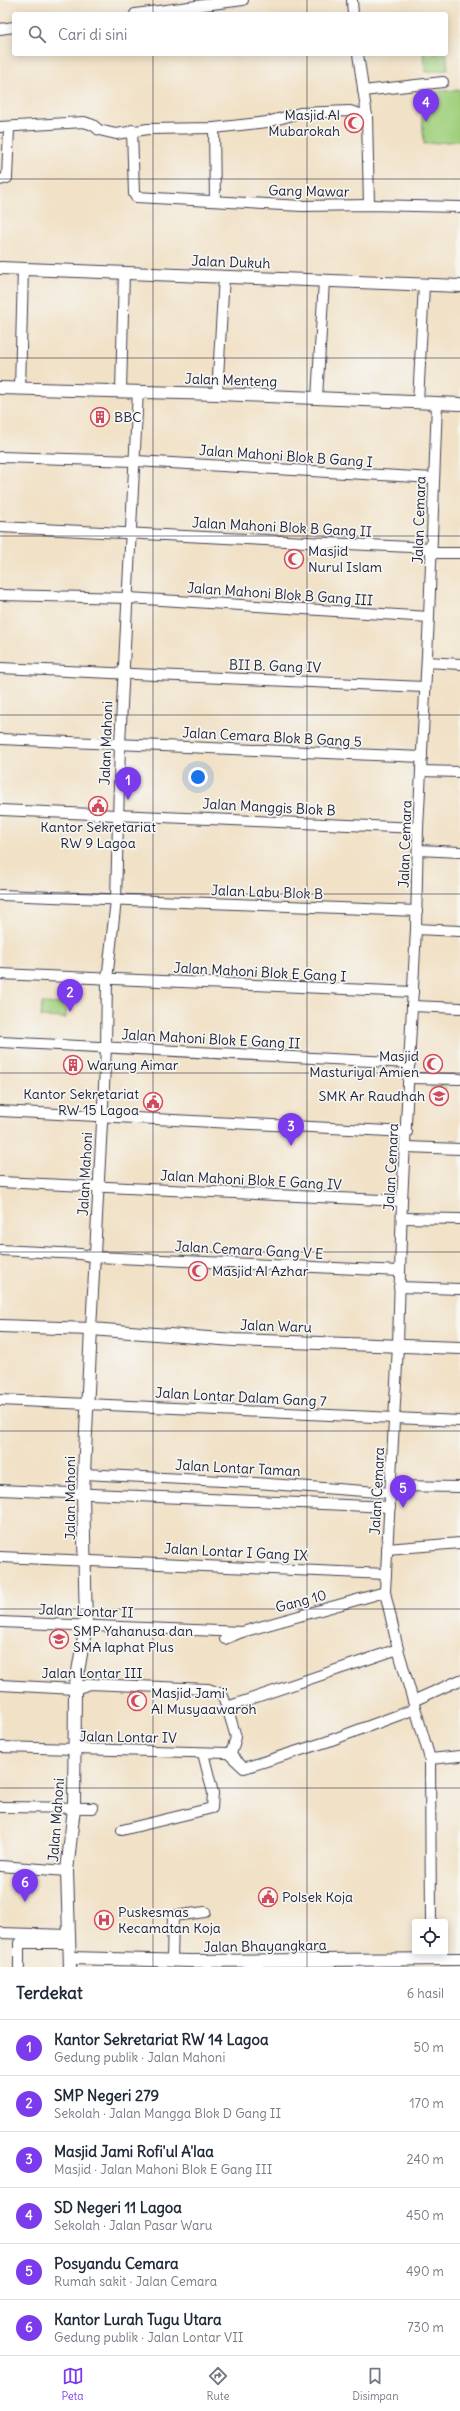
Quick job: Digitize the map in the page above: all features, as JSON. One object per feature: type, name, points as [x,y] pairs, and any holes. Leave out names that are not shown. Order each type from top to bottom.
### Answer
[{"type":"street","points":[[150,12],[243,0]]},
{"type":"street","points":[[352,0],[353,12]]},
{"type":"street","points":[[0,29],[12,27]]},
{"type":"street","points":[[358,56],[367,116],[369,205]]},
{"type":"street","points":[[364,92],[443,82]]},
{"type":"street","points":[[0,180],[7,178],[4,128],[84,122],[109,133],[132,130],[214,128],[267,122],[300,113],[350,111],[367,116]]},
{"type":"street","points":[[214,128],[215,201]]},
{"type":"street","name":"Gang Mawar","points":[[132,130],[135,196],[158,199],[302,206],[369,205],[460,207]]},
{"type":"street","name":"Jalan Dukuh","points":[[0,268],[460,286]]},
{"type":"street","points":[[20,389],[23,269]]},
{"type":"street","points":[[121,391],[124,272]]},
{"type":"street","points":[[217,394],[224,276]]},
{"type":"street","points":[[316,398],[324,281]]},
{"type":"street","points":[[418,402],[424,285]]},
{"type":"street","name":"Jalan Menteng","points":[[0,388],[138,391],[460,404]]},
{"type":"street","name":"Jalan Mahoni","points":[[70,1962],[67,1871],[74,1808],[75,1689],[86,1625],[83,1493],[100,1187],[106,1048],[107,980],[116,900],[120,744],[136,461],[138,391]]},
{"type":"street","name":"Jalan Cemara","points":[[431,1919],[430,1759],[398,1649],[385,1592],[398,1345],[402,1201],[411,1147],[407,1132],[409,1078],[415,1006],[412,992],[417,911],[418,828],[422,772],[424,687],[427,662],[437,403]]},
{"type":"street","name":"Jalan Mahoni Blok B Gang I","points":[[0,457],[136,461],[434,478]]},
{"type":"street","name":"Jalan Mahoni Blok B Gang II","points":[[0,527],[132,532],[460,553]]},
{"type":"street","name":"Jalan Mahoni Blok B Gang III","points":[[0,595],[129,598],[429,617]]},
{"type":"street","points":[[427,662],[460,664]]},
{"type":"street","name":"BII B. Gang IV","points":[[0,668],[424,687]]},
{"type":"street","name":"Jalan Cemara Blok B Gang 5","points":[[0,739],[422,757]]},
{"type":"street","points":[[422,772],[460,772]]},
{"type":"street","name":"Jalan Manggis Blok B","points":[[0,810],[418,828]]},
{"type":"street","points":[[418,850],[460,852]]},
{"type":"street","name":"Jalan Labu Blok B","points":[[0,895],[417,911]]},
{"type":"street","points":[[416,929],[460,931]]},
{"type":"street","name":"Jalan Mahoni Blok E Gang I","points":[[0,974],[107,980],[412,992]]},
{"type":"street","points":[[415,1006],[460,1008]]},
{"type":"street","name":"Jalan Mahoni Blok E Gang II","points":[[0,1042],[410,1063]]},
{"type":"street","points":[[409,1078],[460,1079]]},
{"type":"street","points":[[0,1111],[407,1132]]},
{"type":"street","points":[[411,1147],[460,1149]]},
{"type":"street","name":"Jalan Mahoni Blok E Gang IV","points":[[0,1182],[402,1201]]},
{"type":"street","points":[[402,1218],[460,1219]]},
{"type":"street","name":"Jalan Cemara Gang V E","points":[[0,1250],[80,1254],[96,1257],[400,1272]]},
{"type":"street","points":[[400,1287],[460,1289]]},
{"type":"street","name":"Jalan Waru","points":[[0,1326],[91,1329],[234,1340],[460,1348]]},
{"type":"street","name":"Jalan Lontar Dalam Gang 7","points":[[0,1400],[460,1421]]},
{"type":"street","name":"Jalan Lontar Taman","points":[[84,1474],[391,1490],[460,1487]]},
{"type":"street","points":[[0,1490],[390,1507]]},
{"type":"street","points":[[387,1549],[460,1543]]},
{"type":"street","name":"Jalan Lontar I Gang IX","points":[[0,1557],[85,1559],[386,1574]]},
{"type":"street","name":"Gang 10","points":[[225,1639],[242,1632],[385,1592]]},
{"type":"street","name":"Jalan Lontar II","points":[[0,1622],[242,1632]]},
{"type":"street","points":[[398,1649],[227,1708],[236,1737],[231,1754],[240,1767],[248,1766],[326,1742],[414,1705],[460,1680]]},
{"type":"street","name":"Jalan Lontar III","points":[[0,1685],[75,1689],[90,1684],[208,1689],[222,1694],[227,1708]]},
{"type":"street","name":"Jalan Lontar IV","points":[[0,1747],[231,1754]]},
{"type":"street","points":[[122,1830],[212,1808],[213,1794],[203,1753]]},
{"type":"street","points":[[430,1759],[460,1756]]},
{"type":"street","points":[[0,1807],[93,1808]]},
{"type":"street","points":[[0,1866],[67,1871]]},
{"type":"street","points":[[172,1961],[174,1916],[205,1912]]},
{"type":"street","points":[[0,1933],[70,1939]]},
{"type":"street","points":[[19,1967],[19,1943],[70,1939]]},
{"type":"street","name":"Jalan Bhayangkara","points":[[70,1962],[172,1961],[243,1964],[389,1963],[431,1956],[460,1959]]},
{"type":"green space","points":[[423,56],[447,56],[448,70],[425,72]]},
{"type":"green space","points":[[460,90],[460,141],[424,144],[422,115],[429,114],[427,92]]},
{"type":"green space","points":[[42,1003],[66,1004],[66,1018],[41,1017]]},
{"type":"green space","points":[[432,1083],[446,1083],[445,1100],[431,1100]]},
{"type":"place","name":"SD Negeri 11 Lagoa","points":[[426,122]]},
{"type":"place","name":"Masjid Al Mubarokah","points":[[354,123]]},
{"type":"place","name":"BBC","points":[[100,417]]},
{"type":"place","name":"Masjid Nurul Islam","points":[[294,559]]},
{"type":"place","name":"Kantor Sekretariat RW 14 Lagoa","points":[[128,800]]},
{"type":"place","name":"Kantor Sekretariat RW 9 Lagoa","points":[[98,806]]},
{"type":"place","name":"SMP Negeri 279","points":[[70,1012]]},
{"type":"place","name":"Masjid Masturiyal Amien","points":[[433,1064]]},
{"type":"place","name":"Warung Aimar","points":[[73,1065]]},
{"type":"place","name":"SMK Ar Raudhah","points":[[439,1096]]},
{"type":"place","name":"Kantor Sekretariat RW 15 Lagoa","points":[[153,1102]]},
{"type":"place","name":"Masjid Jami Rofi'ul A'laa","points":[[291,1146]]},
{"type":"place","name":"Masjid Al Azhar","points":[[198,1271]]},
{"type":"place","name":"Posyandu Cemara","points":[[403,1508]]},
{"type":"place","name":"SMP Yahanusa dan SMA laphat Plus","points":[[59,1639]]},
{"type":"place","name":"Masjid Jami' Al Musyaawaroh","points":[[137,1701]]},
{"type":"place","name":"Polsek Koja","points":[[268,1897]]},
{"type":"place","name":"Kantor Lurah Tugu Utara","points":[[25,1902]]},
{"type":"place","name":"Puskesmas Kecamatan Koja","points":[[104,1920]]}]
